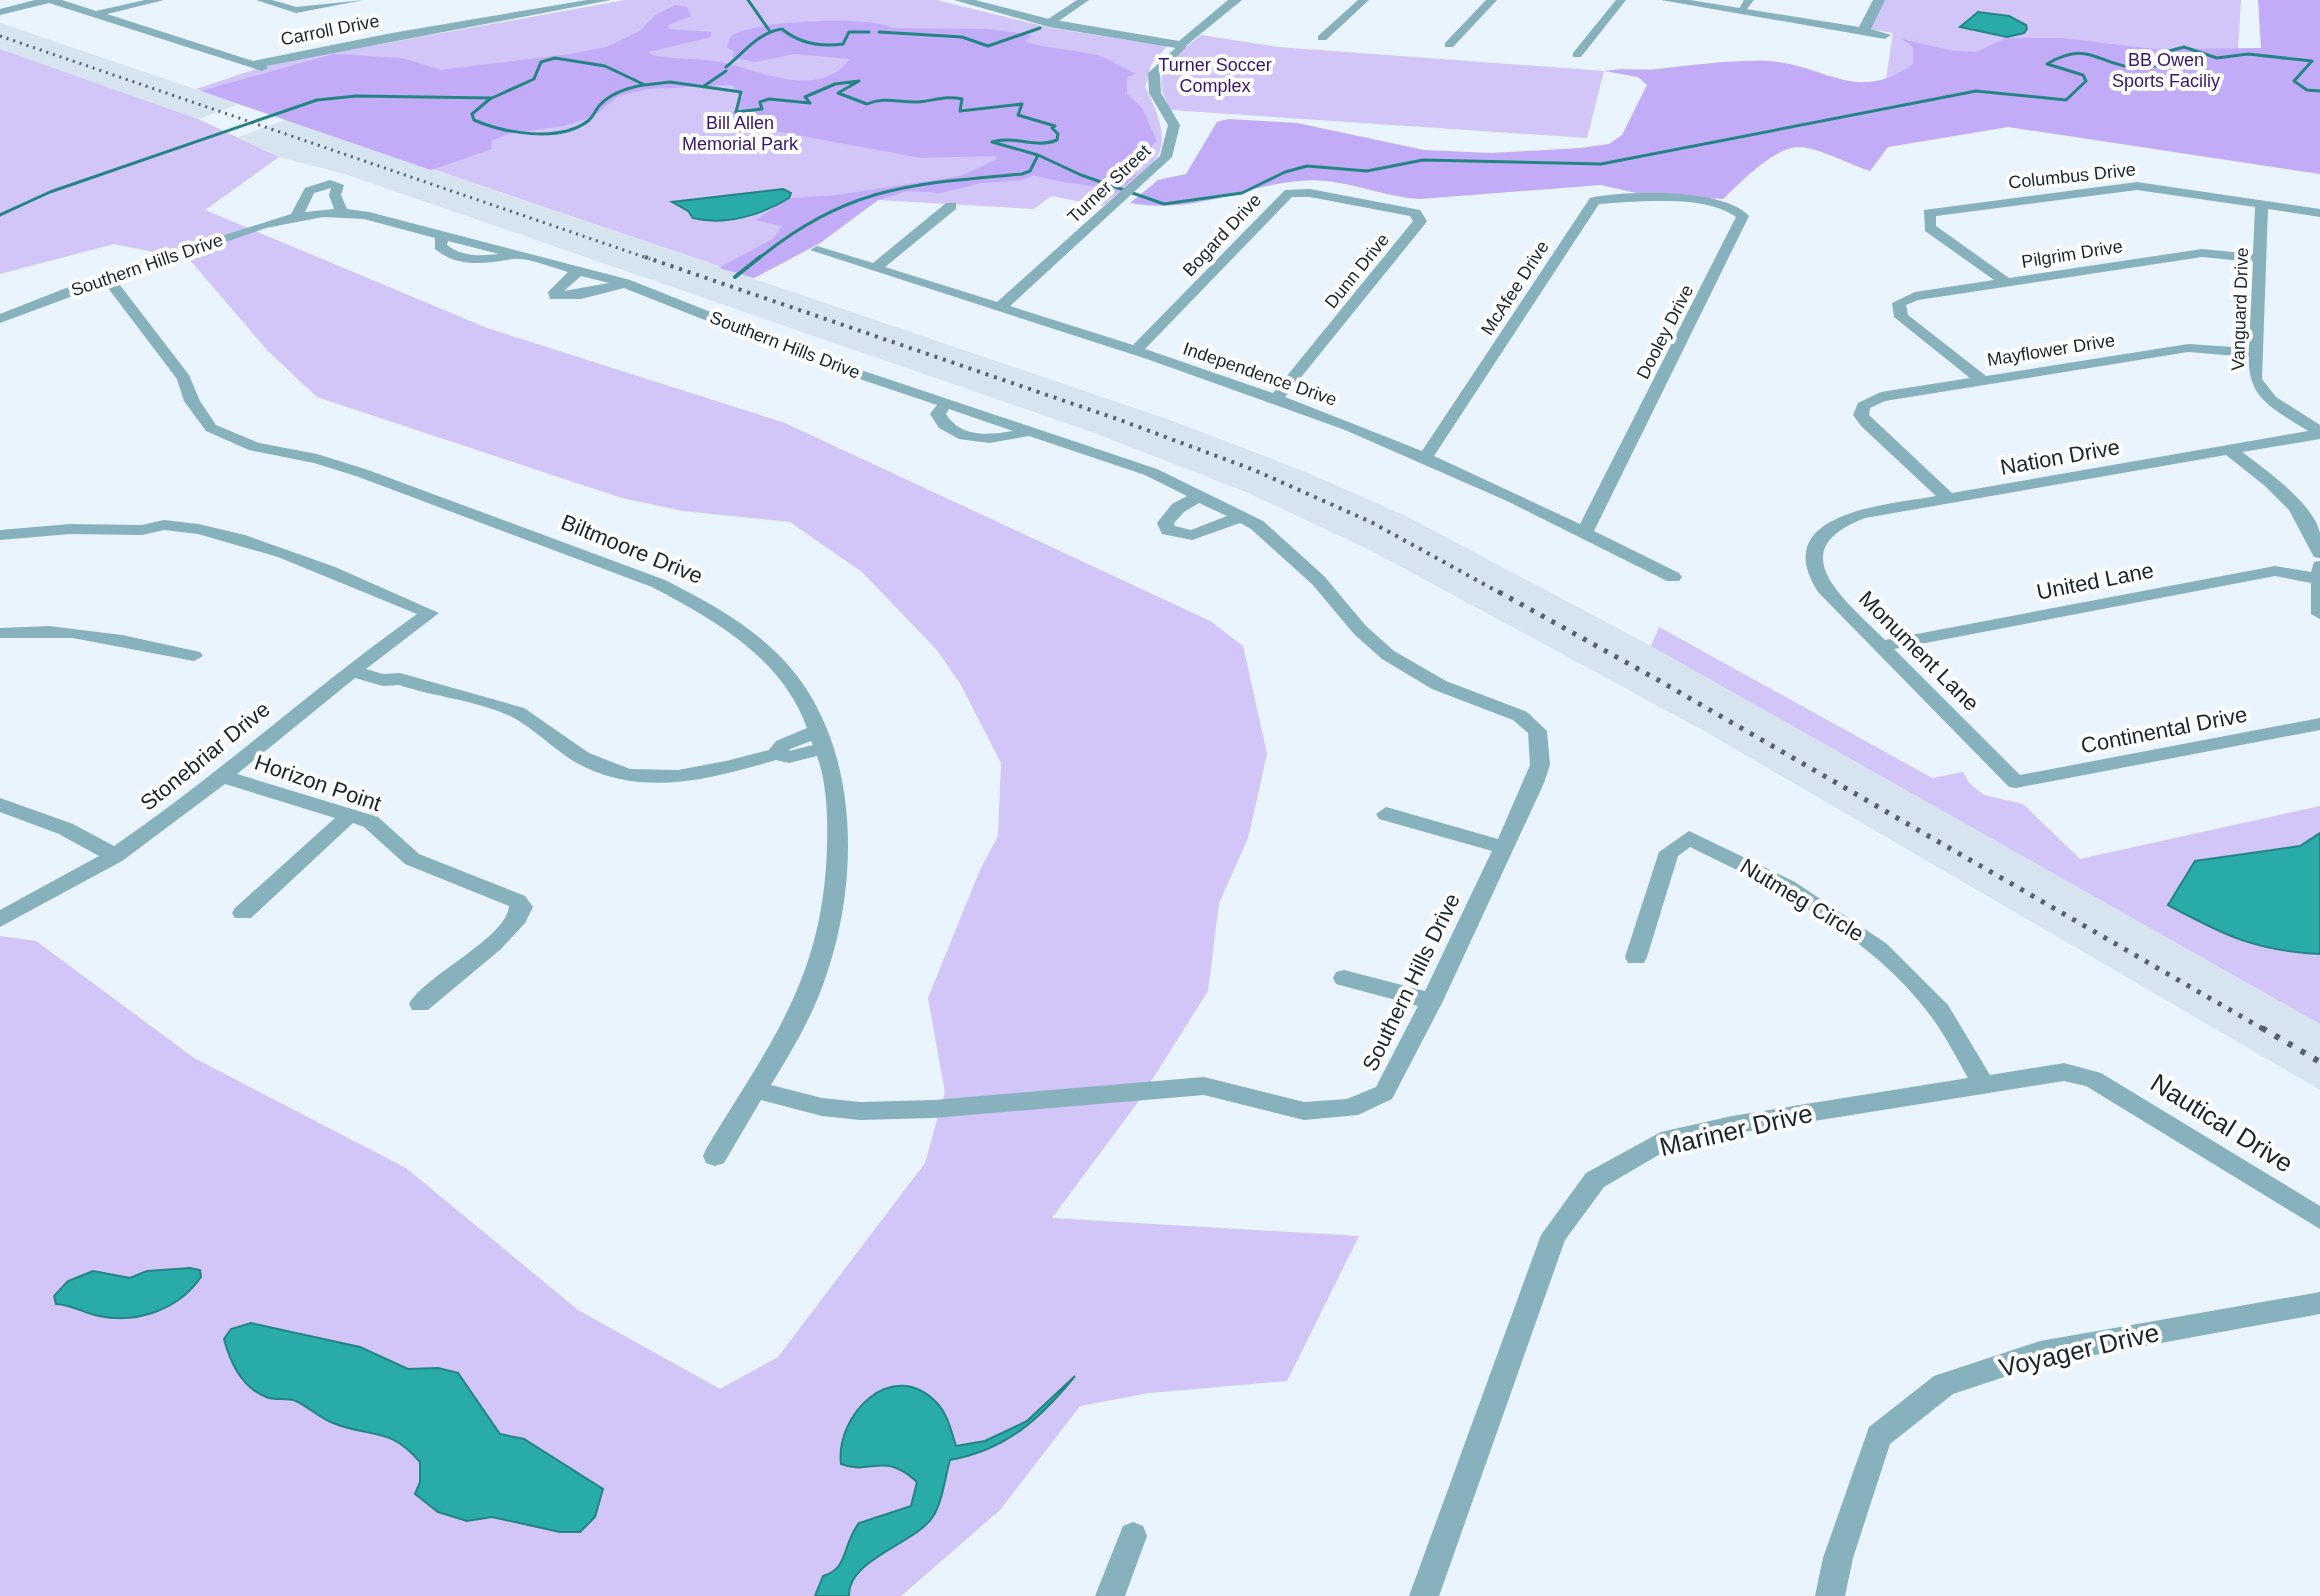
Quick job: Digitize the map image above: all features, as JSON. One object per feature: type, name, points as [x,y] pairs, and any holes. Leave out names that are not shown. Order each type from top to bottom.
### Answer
[{"type":"street","points":[[0,3],[12,0]]},
{"type":"street","points":[[0,12],[50,0],[95,14],[159,0]]},
{"type":"street","points":[[261,0],[296,10],[359,0]]},
{"type":"street","name":"Carroll Drive","points":[[95,14],[258,67],[392,36],[606,0]]},
{"type":"street","points":[[960,0],[1049,23],[1182,45]]},
{"type":"street","points":[[1049,23],[1084,0]]},
{"type":"street","name":"Turner Street","points":[[999,308],[1166,157],[1174,133],[1170,116],[1155,93],[1154,73],[1236,0]]},
{"type":"street","points":[[1322,38],[1364,0]]},
{"type":"street","points":[[1449,45],[1492,0]]},
{"type":"street","points":[[1577,55],[1621,0]]},
{"type":"street","points":[[1667,0],[1746,5],[1885,35]]},
{"type":"street","points":[[1864,31],[1879,0]]},
{"type":"street","points":[[297,218],[298,204],[312,187],[325,183],[338,185],[335,195],[341,211]]},
{"type":"street","name":"Columbus Drive","points":[[2006,282],[1930,228],[1927,220],[1929,213],[2128,186],[2156,186],[2320,213]]},
{"type":"street","name":"Bogard Drive","points":[[1135,351],[1283,196],[1298,192],[1356,201]]},
{"type":"street","name":"McAfee Drive","points":[[1425,458],[1590,206],[1604,199],[1670,200]]},
{"type":"street","name":"Dooley Drive","points":[[1584,533],[1743,216],[1741,212],[1723,206],[1670,200]]},
{"type":"street","name":"Dunn Drive","points":[[1276,399],[1420,221],[1420,217],[1407,210],[1356,201]]},
{"type":"street","name":"Vanguard Drive","points":[[2262,204],[2255,379],[2261,390],[2320,433]]},
{"type":"street","points":[[875,268],[951,206]]},
{"type":"street","name":"Southern Hills Drive","points":[[0,319],[107,277],[297,218],[341,211],[625,283],[826,363],[1151,472],[1201,495],[1285,548],[1388,655],[1439,685],[1520,716],[1537,731],[1540,765],[1432,1001],[1384,1093],[1350,1108],[1329,1112],[1304,1111],[1204,1086],[895,1111],[822,1107],[753,1089]]},
{"type":"street","name":"Independence Drive","points":[[817,250],[1276,399],[1425,458],[1673,577]]},
{"type":"street","name":"Pilgrim Drive","points":[[1983,381],[1901,317],[1899,303],[1915,296],[2202,253],[2259,259]]},
{"type":"street","points":[[578,271],[555,292],[555,296],[572,297],[625,283]]},
{"type":"street","name":"Biltmoore Drive","points":[[107,277],[184,378],[192,401],[211,428],[255,447],[317,459],[362,473],[676,590],[709,607],[763,649],[792,685],[821,740],[836,797],[834,911],[804,1003],[715,1156]]},
{"type":"street","name":"Mayflower Drive","points":[[1948,498],[1861,415],[1863,406],[1881,397],[2188,348],[2256,353]]},
{"type":"street","name":"Nation Drive","points":[[1816,542],[1841,521],[1948,498],[2320,433]]},
{"type":"street","points":[[2229,450],[2295,505],[2312,528],[2320,553]]},
{"type":"street","points":[[1201,495],[1171,515],[1165,523],[1168,530],[1192,535],[1240,517]]},
{"type":"street","name":"Stonebriar Drive","points":[[0,535],[70,529],[142,530],[152,524],[204,531],[260,545],[430,613],[350,671],[115,856],[0,919]]},
{"type":"street","name":"Monument Lane","points":[[1816,542],[1813,553],[1817,576],[1880,646],[2016,782]]},
{"type":"street","points":[[2320,562],[2320,614]]},
{"type":"street","name":"United Lane","points":[[1880,646],[2275,571],[2319,579]]},
{"type":"street","points":[[0,633],[44,631],[139,642],[194,656]]},
{"type":"street","points":[[367,659],[398,671],[400,679]]},
{"type":"street","points":[[350,671],[383,680],[400,679],[514,711],[538,723],[562,744],[600,767],[634,777],[678,779],[776,754],[789,757],[821,740]]},
{"type":"street","name":"Continental Drive","points":[[2016,782],[2320,724]]},
{"type":"street","name":"Horizon Point","points":[[220,776],[350,815],[383,830],[412,859],[507,895],[522,907],[518,920],[506,934],[420,1004]]},
{"type":"street","points":[[0,805],[66,829],[115,856]]},
{"type":"street","points":[[1386,814],[1501,847]]},
{"type":"street","points":[[243,913],[350,815]]},
{"type":"street","name":"Nutmeg Circle","points":[[1636,957],[1669,852],[1689,838],[1776,879],[1878,946],[1933,1002],[1984,1085]]},
{"type":"street","points":[[1344,978],[1432,1001]]},
{"type":"street","name":"Mariner Drive","points":[[1424,1596],[1554,1235],[1595,1180],[1661,1142],[1732,1125],[2064,1072],[2093,1079]]},
{"type":"street","name":"Nautical Drive","points":[[2093,1079],[2320,1219]]},
{"type":"street","name":"Voyager Drive","points":[[1830,1596],[1838,1558],[1879,1436],[1944,1385],[2040,1353],[2320,1303]]},
{"type":"street","points":[[1110,1596],[1133,1536]]},
{"type":"shaded area","points":[[1978,12],[2009,16],[2026,25],[2027,29],[2024,33],[2007,37],[1960,27]]},
{"type":"shaded area","points":[[0,23],[239,104],[198,119],[0,49]]},
{"type":"shaded area","points":[[286,120],[1170,420],[1306,472],[1408,517],[1651,646],[2320,1024],[2320,1090],[1706,732],[1372,551],[1248,493],[1095,433],[345,174],[279,157],[238,137]]},
{"type":"shaded area","points":[[783,189],[791,193],[789,198],[755,214],[730,220],[693,218],[688,211],[672,202]]},
{"type":"shaded area","points":[[2320,833],[2320,954],[2277,949],[2241,940],[2168,905],[2195,861],[2300,846]]},
{"type":"shaded area","points":[[200,1270],[201,1277],[192,1288],[169,1306],[143,1316],[99,1316],[56,1304],[54,1296],[68,1281],[93,1271],[130,1278],[147,1271]]},
{"type":"shaded area","points":[[251,1323],[360,1347],[408,1369],[438,1368],[458,1373],[500,1434],[524,1439],[603,1489],[595,1517],[580,1532],[560,1532],[492,1517],[467,1521],[438,1512],[415,1494],[420,1482],[420,1462],[399,1443],[333,1423],[296,1401],[257,1393],[243,1380],[233,1365],[224,1339],[231,1329]]},
{"type":"shaded area","points":[[1075,1376],[1049,1406],[1020,1430],[988,1449],[950,1460],[934,1515],[926,1525],[859,1572],[851,1583],[849,1596],[815,1596],[823,1576],[831,1573],[841,1562],[859,1523],[911,1506],[917,1482],[895,1467],[841,1464],[847,1427],[870,1398],[885,1389],[902,1386],[919,1390],[936,1402],[943,1412],[956,1446],[985,1441],[1027,1421]]},
{"type":"green space","name":"Bill Allen Memorial Park","points":[[625,0],[936,0],[1051,28],[1167,46],[1151,65],[1145,87],[1156,111],[1162,144],[1149,167],[1103,206],[1051,196],[1034,209],[878,200],[820,243],[754,278],[196,89],[271,64]]},
{"type":"green space","name":"BB Owen Sports Faciliy","points":[[1882,0],[2241,0],[2232,152],[1883,99],[1893,33],[1871,29]]},
{"type":"green space","points":[[2258,0],[2320,0],[2320,174],[2008,127],[1888,147],[1870,171],[1815,150],[1790,148],[1758,167],[1723,199],[1645,195],[1601,185],[1420,199],[1315,180],[1276,184],[1177,205],[1130,203],[1158,180],[1186,174],[1217,122],[1228,119],[1297,123],[1424,150],[1491,153],[1580,148],[1609,144],[1622,135],[1647,85],[1638,77],[1604,71],[1768,61],[1840,79],[1875,81],[1893,76],[1913,64],[1913,47],[1902,39],[1953,51],[1976,52],[2006,38],[2061,38],[2155,49],[2261,48]]},
{"type":"green space","points":[[675,5],[687,7],[691,16],[668,25],[668,29],[711,32],[711,37],[649,52],[652,55],[720,62],[770,76],[805,81],[837,72],[850,59],[795,54],[755,62],[732,57],[734,52],[727,47],[731,36],[785,23],[837,21],[880,24],[892,28],[988,29],[1032,35],[1025,42],[1099,56],[1136,74],[1127,77],[1127,94],[1142,108],[1157,141],[1131,167],[1136,175],[1116,193],[1035,175],[1022,180],[981,183],[941,193],[908,191],[878,200],[820,243],[754,278],[719,268],[774,238],[782,226],[756,220],[789,198],[837,195],[960,176],[996,160],[996,156],[921,158],[738,124],[732,114],[743,96],[732,85],[648,89],[618,96],[593,117],[563,126],[508,134],[491,141],[492,149],[431,170],[201,91],[333,54],[402,58],[441,70],[570,54],[606,47],[640,31],[654,16]]},
{"type":"green space","name":"Turner Soccer Complex","points":[[1201,35],[1278,47],[1604,71],[1587,138],[1171,110],[1161,85],[1162,75],[1172,59]]},
{"type":"green space","points":[[0,49],[198,119],[279,157],[205,210],[487,328],[785,423],[1210,621],[1243,646],[1267,754],[1248,838],[1219,903],[1208,991],[1138,1102],[1052,1218],[1359,1236],[1287,1381],[1149,1393],[1080,1406],[1000,1510],[901,1596],[0,1596],[0,936],[36,941],[194,1058],[406,1168],[578,1310],[720,1389],[778,1357],[925,1163],[945,1092],[928,998],[980,870],[998,836],[1001,763],[961,685],[937,650],[862,572],[790,522],[683,511],[622,498],[317,397],[268,351],[189,259],[114,244],[0,274]]},
{"type":"green space","points":[[1659,627],[1932,778],[1963,772],[1970,784],[1984,795],[2023,804],[2080,859],[2320,806],[2320,1024],[1651,646]]},
{"type":"waterway","points":[[748,0],[769,30]]},
{"type":"waterway","points":[[879,32],[962,37],[988,46],[1040,28]]},
{"type":"waterway","points":[[726,67],[758,39],[773,31],[782,29],[803,41],[827,45],[843,44],[849,32],[869,32]]},
{"type":"waterway","points":[[1038,155],[1081,175],[1164,204],[1242,193],[1285,172],[1307,166],[1367,171],[1423,160],[1601,164],[1976,91],[2066,100],[2086,81],[2083,75],[2047,64],[2061,57],[2083,53],[2123,66],[2141,68],[2168,63],[2169,51],[2184,47],[2217,58],[2248,54],[2312,61],[2294,81],[2307,90],[2320,91]]},
{"type":"waterway","points":[[0,215],[50,192],[317,100],[356,96],[492,98],[534,79],[541,62],[555,58],[605,66],[645,85],[670,82],[741,92],[736,112],[762,109],[760,102],[769,99],[810,103],[805,97],[835,84],[859,81],[838,93],[867,104],[880,100],[918,102],[956,98],[962,99],[960,111],[1022,104],[1018,115],[1055,126],[1052,128],[1058,134],[1057,140],[1041,143],[992,142],[1038,155]]},
{"type":"waterway","points":[[704,86],[726,71]]},
{"type":"waterway","points":[[491,98],[472,114],[474,120],[500,129],[547,134],[576,128],[590,119],[608,98],[643,85]]},
{"type":"waterway","points":[[758,259],[822,216],[852,203],[913,186],[1022,174],[1030,171],[1038,155]]},
{"type":"waterway","points":[[735,277],[760,257]]},
{"type":"railway","points":[[0,36],[650,259]]},
{"type":"railway","points":[[645,257],[1120,420],[1254,470],[1371,522],[1502,594]]},
{"type":"railway","points":[[1499,592],[1658,680],[2265,1030]]},
{"type":"railway","points":[[2262,1028],[2320,1062]]}]
